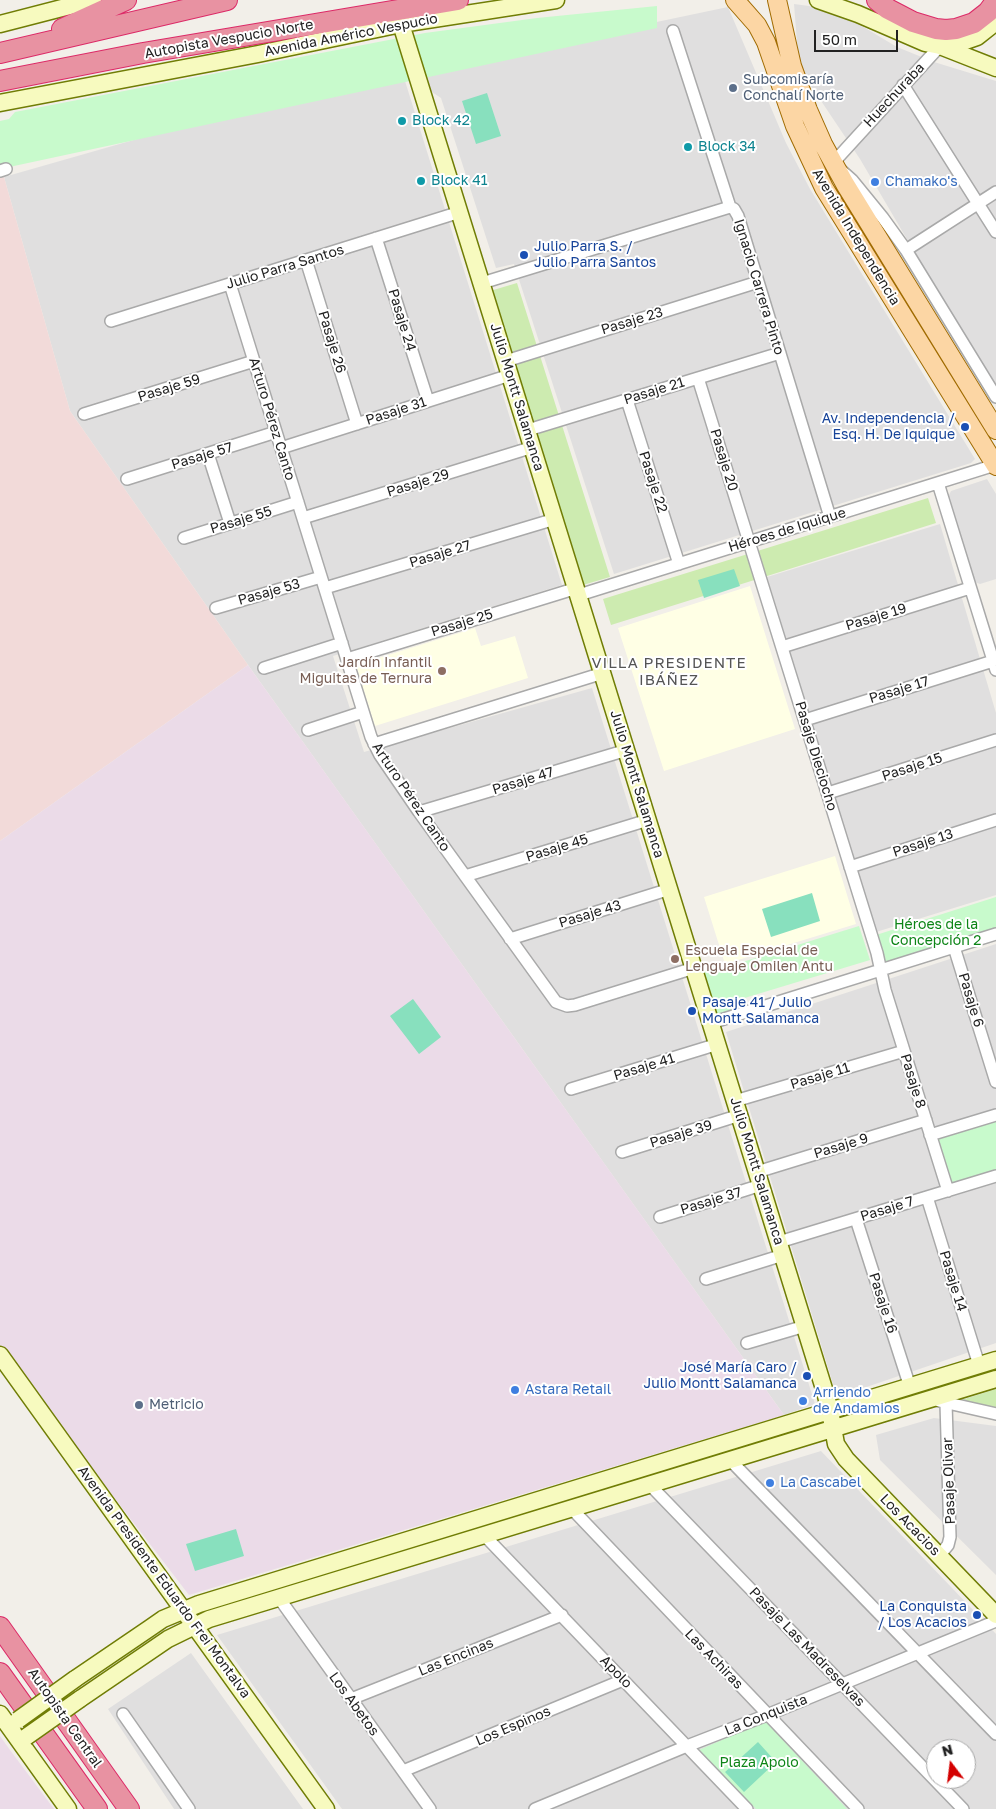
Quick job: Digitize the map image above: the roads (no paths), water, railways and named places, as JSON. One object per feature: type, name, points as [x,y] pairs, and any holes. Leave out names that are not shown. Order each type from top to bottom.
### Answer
[{"type":"highway","points":[[7,52],[126,0]]},
{"type":"highway","points":[[7,52],[226,0]]},
{"type":"highway","name":"Autopista Vespucio Norte","points":[[0,81],[142,53],[458,0]]},
{"type":"highway","points":[[877,0],[888,9],[913,22],[946,30],[974,23],[988,12],[996,1]]},
{"type":"highway","points":[[896,0],[925,14],[951,18],[973,11],[985,0]]},
{"type":"highway","name":"Autopista Central","points":[[0,1627],[130,1809]]},
{"type":"highway","name":"Autopista Central","points":[[0,1673],[97,1809]]},
{"type":"main road","points":[[0,24],[93,0]]},
{"type":"main road","name":"Avenida Américo Vespucio","points":[[0,103],[401,24],[556,0]]},
{"type":"main road","name":"Avenida Independencia","points":[[735,0],[757,25],[766,42],[800,141],[824,188],[996,465]]},
{"type":"main road","name":"Avenida Independencia","points":[[777,0],[800,88],[815,127],[832,163],[996,430]]},
{"type":"main road","points":[[818,0],[858,14],[925,43],[940,46],[994,70]]},
{"type":"main road","name":"Julio Montt Salamanca","points":[[401,24],[738,1108],[781,1248],[799,1328],[830,1411],[833,1430]]},
{"type":"main road","points":[[940,46],[966,41],[992,26]]},
{"type":"main road","points":[[992,26],[984,42],[994,70]]},
{"type":"main road","name":"Avenida Presidente Eduardo Frei Montalva","points":[[0,1355],[326,1809]]},
{"type":"main road","points":[[68,1809],[9,1720],[75,1679],[150,1628],[184,1610],[272,1580],[996,1360]]},
{"type":"main road","points":[[23,1739],[141,1656],[194,1625],[650,1485],[833,1430],[939,1401],[996,1379]]},
{"type":"main road","name":"Los Acacios","points":[[833,1430],[840,1452],[996,1615]]},
{"type":"main road","points":[[420,1536],[426,1553]]},
{"type":"street","name":"Ignacio Carrera Pinto","points":[[673,31],[730,207],[736,212],[830,517]]},
{"type":"street","name":"Huechuraba","points":[[832,163],[940,46]]},
{"type":"street","points":[[903,86],[996,232]]},
{"type":"street","name":"Avenida Independencia","points":[[832,163],[852,180],[906,250],[996,397]]},
{"type":"street","points":[[906,250],[996,192]]},
{"type":"street","points":[[482,283],[730,207]]},
{"type":"street","name":"Julio Parra Santos","points":[[111,321],[460,212]]},
{"type":"street","name":"Pasaje 24","points":[[376,238],[428,401]]},
{"type":"street","name":"Pasaje 26","points":[[306,260],[357,424]]},
{"type":"street","name":"Pasaje 23","points":[[508,368],[758,282]]},
{"type":"street","name":"Arturo Pérez Canto","points":[[230,284],[374,744],[419,812],[553,999],[559,1004],[567,1006],[694,968]]},
{"type":"street","name":"Pasaje 21","points":[[528,430],[780,353]]},
{"type":"street","name":"Pasaje 59","points":[[84,414],[254,361]]},
{"type":"street","name":"Pasaje 31","points":[[281,448],[428,401],[508,368]]},
{"type":"street","name":"Pasaje 20","points":[[698,378],[749,542]]},
{"type":"street","name":"Pasaje 22","points":[[627,400],[679,564]]},
{"type":"street","name":"Pasaje 57","points":[[127,479],[276,432]]},
{"type":"street","name":"Pasaje 29","points":[[303,518],[533,447]]},
{"type":"street","points":[[208,454],[230,524]]},
{"type":"street","name":"Héroes de Iquique","points":[[578,592],[679,564],[996,465]]},
{"type":"street","points":[[938,483],[995,666]]},
{"type":"street","name":"Pasaje 55","points":[[184,538],[298,502]]},
{"type":"street","name":"Pasaje 27","points":[[325,588],[555,519]]},
{"type":"street","name":"Pasaje Dieciocho","points":[[749,542],[828,793],[881,970]]},
{"type":"street","name":"Pasaje 53","points":[[216,608],[321,577]]},
{"type":"street","name":"Pasaje 19","points":[[782,647],[970,588]]},
{"type":"street","name":"Pasaje 25","points":[[347,658],[578,592]]},
{"type":"street","points":[[264,668],[342,643]]},
{"type":"street","name":"Pasaje 17","points":[[805,720],[995,666]]},
{"type":"street","points":[[374,744],[603,672]]},
{"type":"street","points":[[308,730],[363,712]]},
{"type":"street","name":"Pasaje 15","points":[[828,793],[996,740]]},
{"type":"street","name":"Pasaje 47","points":[[419,812],[627,750]]},
{"type":"street","name":"Pasaje 45","points":[[465,876],[648,820]]},
{"type":"street","name":"Pasaje 13","points":[[850,867],[996,820]]},
{"type":"street","name":"Pasaje 43","points":[[510,939],[670,889]]},
{"type":"street","points":[[711,1023],[996,934]]},
{"type":"street","name":"Pasaje 6","points":[[954,947],[996,1082]]},
{"type":"street","name":"Pasaje 8","points":[[881,970],[885,990],[948,1191]]},
{"type":"street","name":"Pasaje 41","points":[[571,1089],[718,1044]]},
{"type":"street","name":"Pasaje 11","points":[[738,1108],[904,1051]]},
{"type":"street","name":"Pasaje 39","points":[[622,1152],[738,1108]]},
{"type":"street","points":[[930,1135],[996,1115]]},
{"type":"street","name":"Pasaje 9","points":[[759,1179],[926,1120]]},
{"type":"street","name":"Pasaje 7","points":[[706,1279],[856,1219],[996,1176]]},
{"type":"street","name":"Pasaje 37","points":[[660,1217],[759,1179]]},
{"type":"street","name":"Pasaje 14","points":[[926,1197],[979,1365]]},
{"type":"street","name":"Pasaje 16","points":[[856,1219],[910,1387]]},
{"type":"street","points":[[747,1343],[799,1328]]},
{"type":"street","points":[[939,1401],[996,1414]]},
{"type":"street","name":"Pasaje Olivar","points":[[939,1401],[950,1538],[948,1545],[939,1556]]},
{"type":"street","points":[[731,1461],[996,1734]]},
{"type":"street","name":"Pasaje Las Madreselvas","points":[[650,1485],[963,1809]]},
{"type":"street","name":"Las Achiras","points":[[572,1509],[858,1809]]},
{"type":"street","name":"Apolo","points":[[484,1535],[747,1809]]},
{"type":"street","name":"Los Abetos","points":[[279,1598],[430,1809]]},
{"type":"street","name":"Las Encinas","points":[[351,1699],[562,1615]]},
{"type":"street","name":"La Conquista","points":[[535,1809],[996,1621]]},
{"type":"street","name":"Los Espinos","points":[[403,1771],[623,1680]]},
{"type":"street","points":[[123,1714],[189,1809]]},
{"type":"place","name":"Subcomisaría Conchalí Norte","points":[[733,88]]},
{"type":"place","name":"Block 42","points":[[402,121]]},
{"type":"place","name":"Block 34","points":[[688,147]]},
{"type":"place","name":"Block 41","points":[[421,181]]},
{"type":"place","name":"Chamako's","points":[[875,182]]},
{"type":"place","name":"Julio Parra S. / Julio Parra Santos","points":[[524,255]]},
{"type":"place","name":"Av. Independencia / Esq. H. De Iquique","points":[[965,427]]},
{"type":"place","name":"Jardín Infantil Miguitas de Ternura","points":[[442,671]]},
{"type":"place","name":"Escuela Especial de Lenguaje Omilen Antu","points":[[675,959]]},
{"type":"place","name":"Pasaje 41 / Julio Montt Salamanca","points":[[692,1011]]},
{"type":"place","name":"José María Caro / Julio Montt Salamanca","points":[[807,1376]]},
{"type":"place","name":"Astara Retail","points":[[515,1390]]},
{"type":"place","name":"Arriendo de Andamios","points":[[803,1401]]},
{"type":"place","name":"Metricio","points":[[139,1405]]},
{"type":"place","name":"La Cascabel","points":[[770,1483]]},
{"type":"place","name":"La Conquista / Los Acacios","points":[[977,1615]]},
{"type":"district","name":"VILLA PRESIDENTE IBÁÑEZ","points":[[669,672]]},
{"type":"park label","name":"Héroes de la Concepción 2","points":[[936,934]]},
{"type":"park label","name":"Plaza Apolo","points":[[759,1763]]}]
